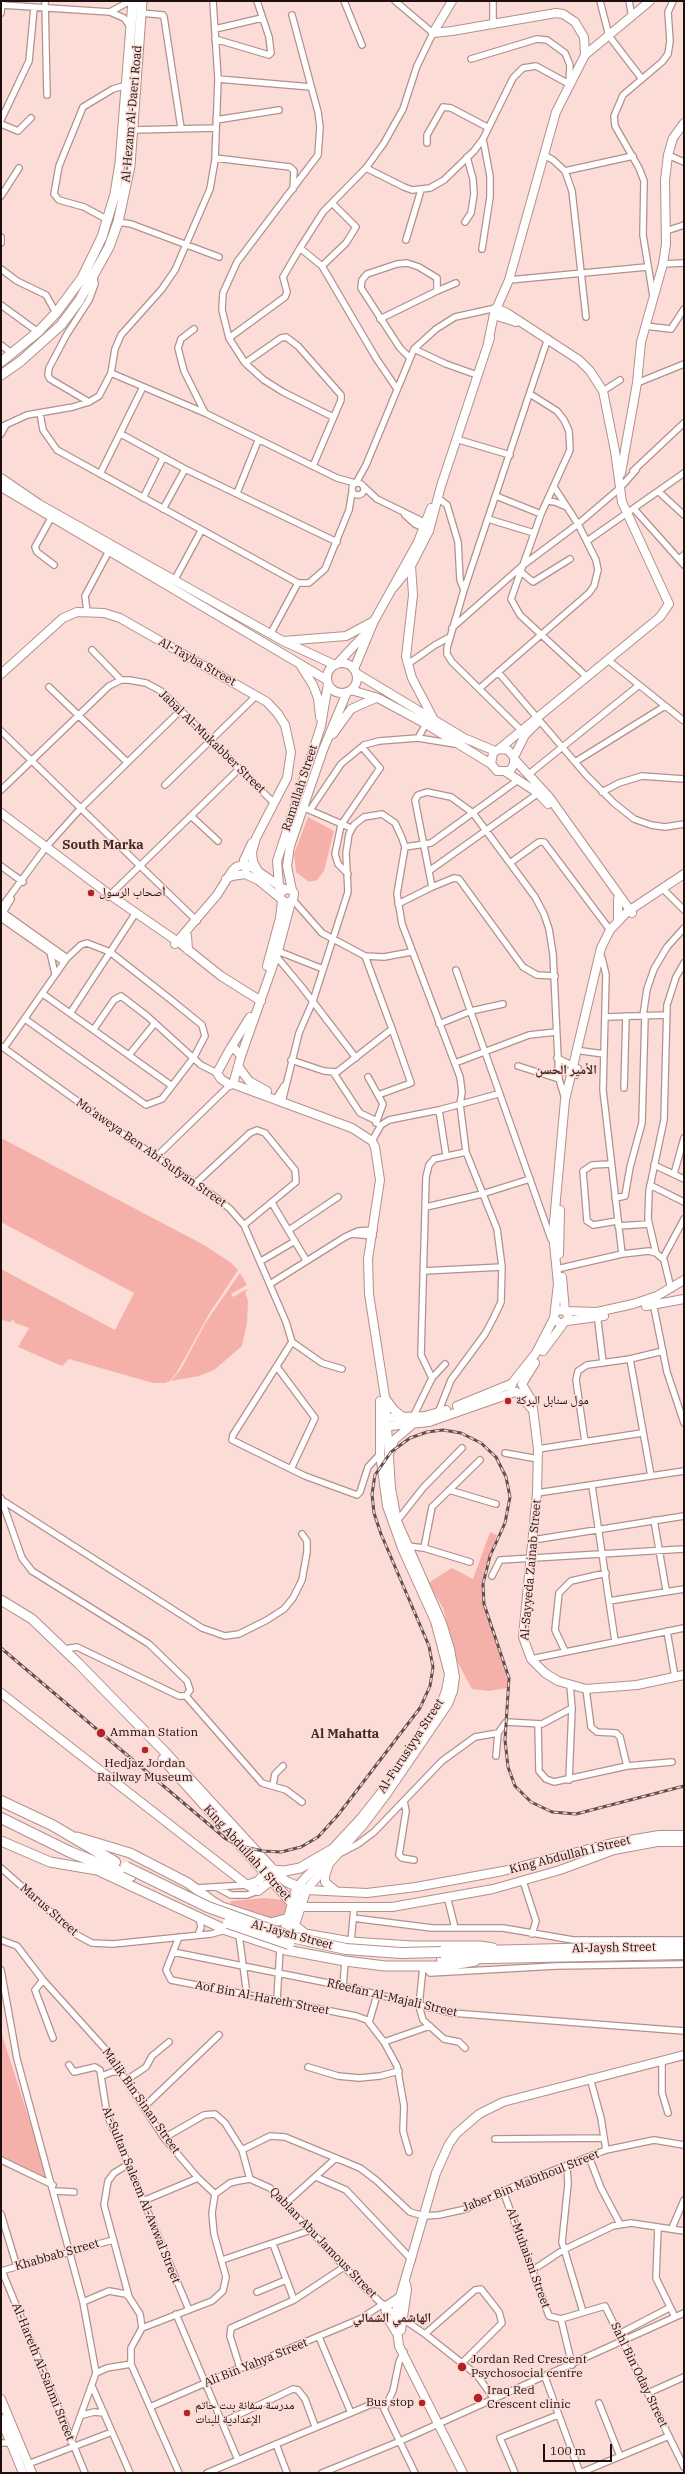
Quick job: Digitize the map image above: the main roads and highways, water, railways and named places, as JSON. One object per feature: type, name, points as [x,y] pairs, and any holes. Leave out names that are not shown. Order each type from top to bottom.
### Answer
[{"type":"highway","name":"Al-Jaysh Street","points":[[1,1801],[65,1833],[94,1852],[208,1907],[291,1937],[346,1949],[401,1953],[444,1962],[500,1950],[684,1946]]},
{"type":"highway","name":"Al-Jaysh Street","points":[[1,1818],[89,1863],[131,1876],[209,1915],[240,1928],[295,1946],[353,1956],[444,1962],[486,1959],[684,1954]]},
{"type":"main road","name":"Al-Hezam Al-Daeri Road","points":[[1,362],[38,332],[56,313],[82,278],[102,238],[108,220],[120,163],[133,1]]},
{"type":"main road","name":"Al-Hezam Al-Daeri Road","points":[[1,375],[21,361],[60,325],[79,301],[94,277],[118,222],[130,166],[142,1]]},
{"type":"main road","name":"King Abdullah I Street","points":[[1,1600],[32,1619],[62,1651],[165,1752],[269,1872],[272,1880],[297,1906]]},
{"type":"main road","name":"King Abdullah I Street","points":[[1,1607],[18,1616],[62,1651]]},
{"type":"main road","points":[[65,1833],[122,1850],[196,1888],[217,1904],[241,1914],[271,1923],[292,1921],[305,1934],[351,1942],[412,1946],[480,1946],[500,1950]]},
{"type":"main road","points":[[1,1841],[50,1862],[89,1863],[226,1930],[283,1949],[345,1962],[424,1967],[444,1962]]},
{"type":"main road","points":[[269,1872],[300,1868],[335,1852]]},
{"type":"main road","name":"King Abdullah I Street","points":[[269,1872],[302,1888]]},
{"type":"main road","name":"Al-Furusiyya Street","points":[[283,1949],[302,1888]]},
{"type":"railway","points":[[1,1648],[226,1839],[240,1846],[263,1851],[281,1852],[301,1847],[318,1837],[338,1815],[420,1708],[430,1686],[433,1667],[429,1646],[381,1534],[374,1513],[372,1494],[375,1475],[391,1452],[410,1438],[427,1432],[443,1430],[461,1433],[481,1443],[496,1457],[506,1477],[510,1497],[505,1523],[490,1556],[483,1584],[484,1604],[509,1678],[505,1740],[508,1767],[515,1786],[531,1802],[552,1812],[576,1814],[684,1786]]},
{"type":"place","name":"أصحاب الرسول","points":[[91,893]]},
{"type":"place","name":"مول سنابل البركة","points":[[508,1401]]},
{"type":"place","name":"Amman Station","points":[[101,1733]]},
{"type":"place","name":"Hedjaz Jordan Railway Museum","points":[[145,1750]]},
{"type":"place","name":"Jordan Red Crescent Psychosocial centre","points":[[462,2367]]},
{"type":"place","name":"Iraq Red Crescent clinic","points":[[478,2398]]},
{"type":"place","name":"Bus stop","points":[[422,2403]]},
{"type":"place","name":"مدرسة سفانة بنت حاتم الإعدادية للبنات","points":[[187,2413]]},
{"type":"district","name":"South Marka","points":[[103,845]]},
{"type":"district","name":"الأمير الحسن","points":[[566,1070]]},
{"type":"district","name":"Al Mahatta","points":[[345,1734]]},
{"type":"district","name":"الهاشمي الشمالي","points":[[392,2318]]}]
